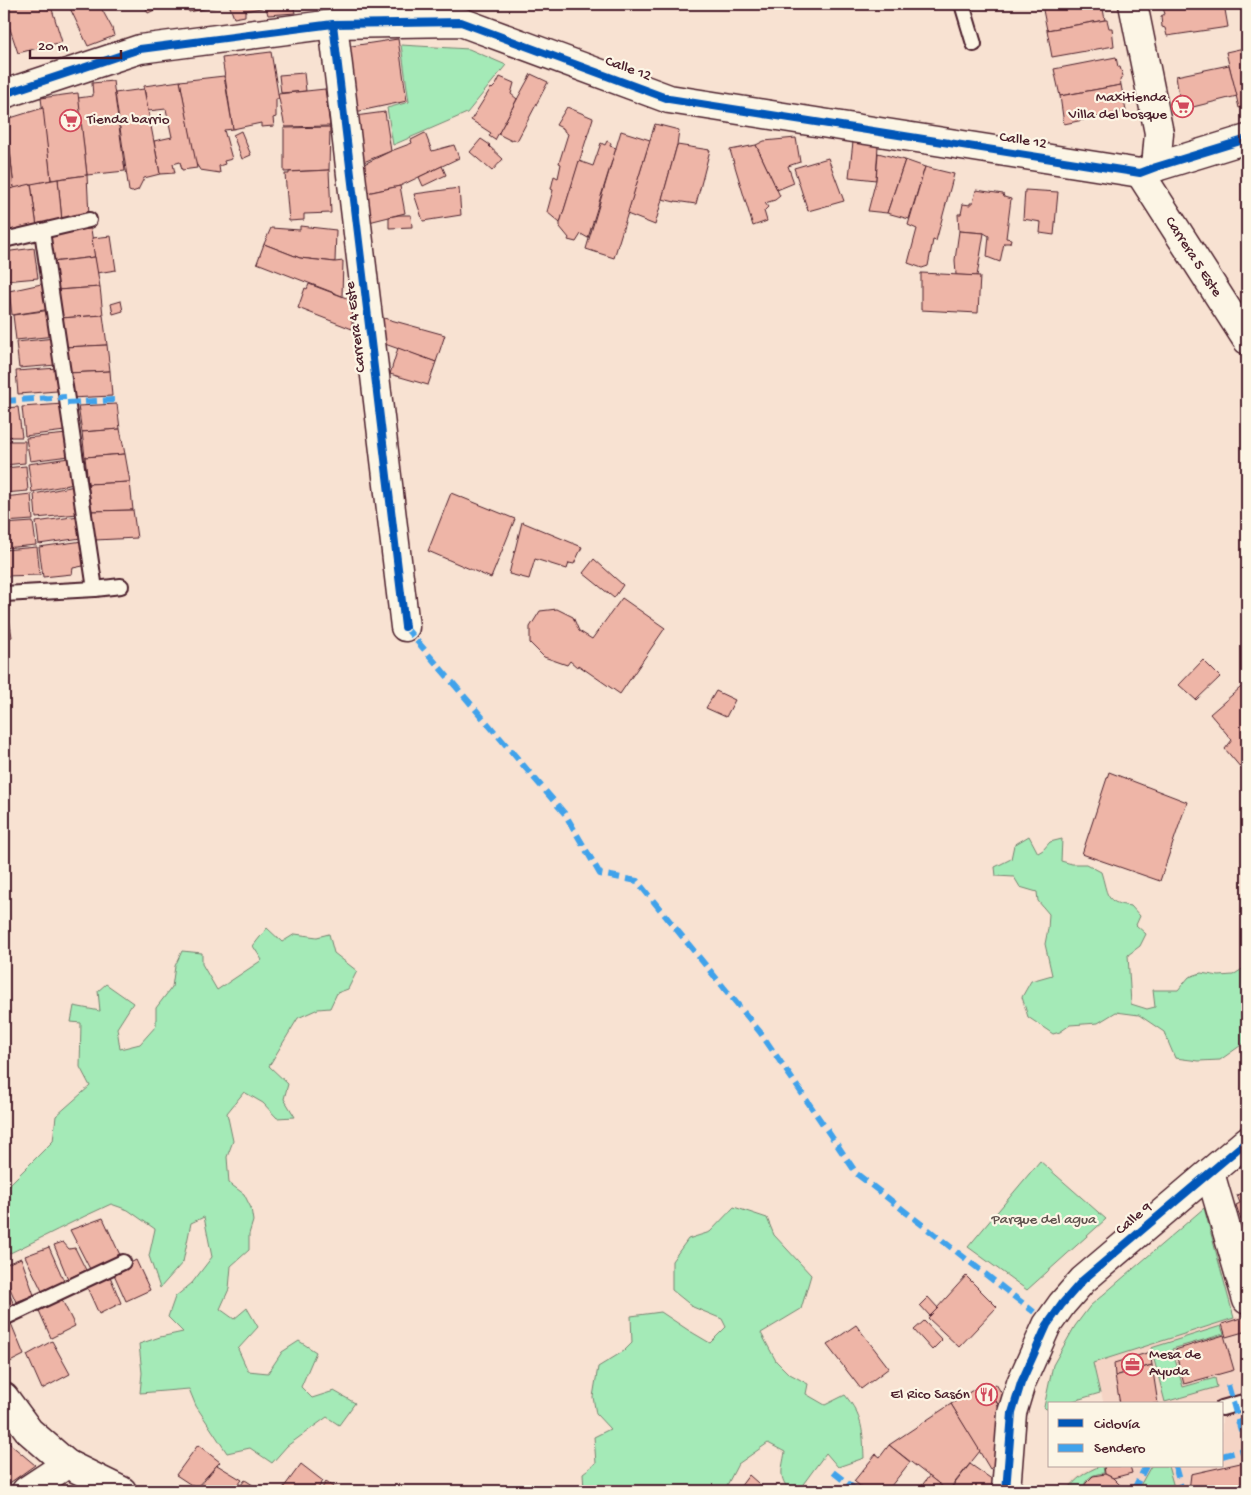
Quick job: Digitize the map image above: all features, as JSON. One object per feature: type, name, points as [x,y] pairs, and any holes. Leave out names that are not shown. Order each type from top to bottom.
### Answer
[{"type":"street","points":[[1133,4],[1159,133],[1148,170]]},
{"type":"street","name":"Calle 12","points":[[4,94],[140,49],[315,18],[461,22],[669,99],[1148,170],[1247,139]]},
{"type":"street","name":"Carrera 4 Este","points":[[315,18],[405,627]]},
{"type":"street","name":"Carrera 5 Este","points":[[1148,170],[1247,340]]},
{"type":"street","name":"Calle 9","points":[[1006,1491],[1012,1413],[1021,1383],[1047,1325],[1083,1280],[1247,1141]]},
{"type":"street","points":[[1210,1173],[1247,1300]]},
{"type":"street","points":[[4,1397],[30,1430],[67,1464],[122,1491]]},
{"type":"street","points":[[26,1491],[67,1464]]},
{"type":"lane","points":[[962,4],[974,44]]},
{"type":"lane","points":[[4,240],[88,220]]},
{"type":"lane","points":[[42,232],[95,589]]},
{"type":"lane","points":[[4,594],[121,586]]},
{"type":"lane","points":[[4,1318],[123,1262]]},
{"type":"lane","points":[[1224,1407],[1247,1401]]},
{"type":"shaded area","points":[[1247,1314],[1247,1491],[1066,1491],[1074,1480],[1092,1468],[1224,1468],[1224,1402],[1103,1402],[1093,1363]]},
{"type":"green space","points":[[401,45],[469,49],[506,65],[467,113],[393,145],[387,108],[409,102]]},
{"type":"green space","points":[[1029,836],[1038,853],[1050,842],[1062,839],[1061,861],[1072,864],[1086,864],[1101,872],[1106,892],[1111,900],[1122,905],[1131,906],[1140,916],[1136,925],[1146,934],[1140,946],[1128,955],[1131,1004],[1147,1009],[1155,1007],[1153,990],[1178,990],[1189,977],[1201,973],[1219,976],[1233,975],[1247,966],[1247,1041],[1220,1060],[1199,1061],[1175,1058],[1164,1032],[1139,1015],[1116,1012],[1098,1023],[1070,1025],[1060,1032],[1053,1034],[1028,1017],[1022,997],[1031,981],[1052,975],[1045,944],[1049,914],[1038,901],[1037,892],[1020,887],[1014,877],[996,876],[995,867],[1011,859],[1014,845]]},
{"type":"green space","points":[[267,928],[282,942],[295,934],[317,937],[329,934],[334,953],[357,971],[348,989],[337,993],[330,1008],[318,1009],[298,1018],[269,1066],[288,1084],[284,1099],[295,1117],[277,1118],[263,1103],[244,1092],[227,1113],[233,1141],[227,1157],[229,1183],[244,1194],[251,1208],[253,1221],[249,1234],[249,1250],[231,1266],[229,1289],[220,1309],[234,1319],[247,1308],[258,1327],[238,1349],[248,1371],[268,1373],[282,1352],[299,1341],[316,1352],[301,1387],[312,1398],[334,1391],[355,1403],[339,1425],[327,1417],[287,1446],[272,1463],[250,1448],[227,1453],[196,1406],[189,1389],[140,1393],[142,1373],[139,1344],[183,1332],[168,1317],[175,1297],[192,1283],[212,1257],[204,1217],[191,1223],[183,1262],[160,1288],[149,1256],[155,1229],[128,1210],[111,1204],[4,1256],[4,1190],[53,1141],[56,1116],[90,1086],[80,1067],[81,1023],[71,1022],[74,1006],[100,1011],[98,991],[106,984],[133,1003],[117,1028],[120,1049],[140,1044],[156,1026],[156,1008],[172,987],[175,966],[182,951],[202,953],[202,964],[217,990],[262,960],[253,946]]},
{"type":"green space","name":"Parque del agua","points":[[1040,1161],[1106,1219],[1027,1290],[968,1247]]},
{"type":"green space","points":[[734,1207],[767,1218],[774,1235],[811,1275],[801,1309],[761,1333],[776,1361],[788,1373],[808,1384],[806,1394],[825,1405],[845,1395],[859,1417],[864,1458],[838,1467],[826,1453],[798,1491],[790,1491],[782,1477],[785,1452],[768,1443],[738,1464],[724,1491],[584,1491],[583,1473],[596,1463],[594,1437],[610,1429],[596,1414],[593,1397],[598,1367],[624,1351],[632,1343],[631,1316],[661,1312],[710,1343],[726,1327],[722,1319],[693,1307],[672,1290],[672,1261],[688,1239],[710,1232]]},
{"type":"green space","points":[[1204,1208],[1234,1318],[1093,1363],[1100,1393],[1070,1402],[1048,1402],[1048,1408],[1046,1409],[1044,1407],[1053,1365],[1075,1326],[1090,1306]]},
{"type":"green space","points":[[1221,1326],[1224,1334],[1172,1349],[1183,1387],[1215,1378],[1217,1387],[1165,1402],[1151,1348]]},
{"type":"green space","points":[[1096,1468],[1103,1468],[1104,1473],[1089,1478],[1082,1491],[1067,1491],[1074,1482]]},
{"type":"green space","points":[[1150,1468],[1169,1468],[1175,1491],[1137,1491]]},
{"type":"building","points":[[4,4],[57,4],[51,6],[62,42],[18,53],[4,14]]},
{"type":"building","points":[[68,4],[99,4],[112,28],[114,36],[88,46]]},
{"type":"building","points":[[144,4],[167,4],[148,13]]},
{"type":"building","points":[[187,4],[228,4],[189,12]]},
{"type":"building","points":[[229,4],[265,4],[266,7],[245,11],[245,16],[234,18]]},
{"type":"building","points":[[265,4],[293,4],[295,13],[268,15]]},
{"type":"building","points":[[1106,4],[1107,7],[1103,9],[1105,20],[1047,30],[1042,5]]},
{"type":"building","points":[[1191,4],[1224,4],[1228,27],[1167,36],[1165,28],[1162,27],[1161,16],[1165,14],[1163,8]]},
{"type":"building","points":[[1107,20],[1109,28],[1112,28],[1114,46],[1052,57],[1047,30]]},
{"type":"building","points":[[1247,25],[1247,106],[1239,108],[1226,52],[1244,48],[1242,26]]},
{"type":"building","points":[[398,39],[407,101],[355,112],[345,47]]},
{"type":"building","points":[[271,52],[279,99],[276,99],[276,117],[273,118],[274,126],[261,127],[261,123],[233,129],[222,58]]},
{"type":"building","points":[[1116,57],[1118,67],[1120,67],[1123,76],[1120,80],[1121,85],[1060,96],[1054,69]]},
{"type":"building","points":[[1229,65],[1237,96],[1181,110],[1176,76]]},
{"type":"building","points":[[304,73],[306,91],[281,93],[279,75]]},
{"type":"building","points":[[531,74],[548,82],[517,141],[513,139],[512,141],[498,134]]},
{"type":"building","points":[[224,76],[233,129],[224,130],[232,159],[224,161],[225,164],[219,166],[220,173],[200,170],[195,162],[180,81]]},
{"type":"building","points":[[500,77],[514,83],[511,94],[517,99],[495,140],[489,136],[491,133],[471,120]]},
{"type":"building","points":[[113,81],[125,171],[87,175],[78,98],[93,96],[92,83]]},
{"type":"building","points":[[180,81],[197,168],[182,170],[180,162],[173,164],[175,173],[160,174],[154,141],[172,137],[166,109],[148,111],[144,86]]},
{"type":"building","points":[[1121,85],[1126,111],[1064,124],[1060,96]]},
{"type":"building","points":[[144,89],[160,174],[144,178],[138,190],[132,192],[129,191],[115,93]]},
{"type":"building","points":[[325,89],[330,126],[285,127],[278,94]]},
{"type":"building","points":[[78,93],[87,175],[51,180],[41,98]]},
{"type":"building","points":[[567,107],[593,118],[560,223],[547,212],[553,190],[551,189],[554,176],[558,178],[561,164],[559,163],[568,134],[564,129],[556,125]]},
{"type":"building","points":[[43,108],[51,180],[14,189],[7,119]]},
{"type":"building","points":[[385,112],[391,151],[361,163],[355,116]]},
{"type":"building","points":[[6,116],[14,189],[4,190],[4,117]]},
{"type":"building","points":[[655,124],[679,130],[677,145],[655,225],[627,214]]},
{"type":"building","points":[[330,127],[329,170],[284,172],[284,128]]},
{"type":"building","points":[[241,131],[251,155],[242,159],[233,135]]},
{"type":"building","points":[[621,131],[650,140],[614,258],[586,249]]},
{"type":"building","points":[[425,133],[432,151],[454,145],[459,158],[400,186],[367,193],[364,164],[412,143],[411,140]]},
{"type":"building","points":[[796,138],[800,162],[788,166],[794,183],[777,190],[756,145],[764,141]]},
{"type":"building","points":[[481,139],[490,145],[503,159],[492,171],[470,152]]},
{"type":"building","points":[[607,141],[611,143],[610,146],[616,148],[588,238],[581,234],[576,242],[568,240],[569,238],[560,227],[560,223],[579,161],[593,166],[601,143],[605,145]]},
{"type":"building","points":[[853,142],[878,145],[876,180],[849,177]]},
{"type":"building","points":[[677,145],[710,150],[696,204],[662,199]]},
{"type":"building","points":[[756,145],[780,196],[775,200],[765,203],[768,207],[764,211],[767,221],[753,226],[730,150]]},
{"type":"building","points":[[878,153],[905,160],[887,213],[868,211],[876,180]]},
{"type":"building","points":[[828,158],[844,201],[808,211],[794,168]]},
{"type":"building","points":[[905,160],[925,167],[909,219],[887,213]]},
{"type":"building","points":[[442,166],[446,175],[423,186],[419,177]]},
{"type":"building","points":[[925,167],[954,174],[936,241],[933,240],[928,266],[922,268],[908,263],[917,229],[908,225]]},
{"type":"building","points":[[329,170],[331,213],[304,214],[304,220],[289,221],[285,174],[289,174],[289,172]]},
{"type":"building","points":[[87,175],[89,217],[62,221],[58,179]]},
{"type":"building","points":[[58,179],[62,221],[37,227],[31,184]]},
{"type":"building","points":[[31,184],[37,227],[11,234],[5,190]]},
{"type":"building","points":[[400,186],[405,213],[369,222],[367,193]]},
{"type":"building","points":[[459,188],[461,215],[423,221],[414,194]]},
{"type":"building","points":[[4,190],[11,234],[4,235]]},
{"type":"building","points":[[976,190],[1003,194],[1004,197],[1011,199],[1006,238],[1011,239],[1010,243],[1004,243],[1000,262],[987,257],[989,236],[984,233],[959,231],[958,214],[961,214],[963,204],[970,205],[970,203],[973,203]]},
{"type":"building","points":[[1025,190],[1058,192],[1054,235],[1040,233],[1041,222],[1023,219]]},
{"type":"building","points":[[411,215],[412,227],[389,228],[389,217]]},
{"type":"building","points":[[300,226],[336,230],[335,262],[300,258],[264,244],[271,228],[300,230]]},
{"type":"building","points":[[91,229],[95,257],[52,262],[47,232]]},
{"type":"building","points":[[959,231],[984,233],[977,276],[956,275],[955,260]]},
{"type":"building","points":[[111,236],[116,270],[97,273],[92,238]]},
{"type":"building","points":[[264,244],[300,258],[335,262],[343,261],[342,296],[257,263]]},
{"type":"building","points":[[34,248],[38,278],[4,281],[4,252]]},
{"type":"building","points":[[95,257],[100,287],[57,290],[52,262]]},
{"type":"building","points":[[921,273],[980,276],[978,313],[921,310]]},
{"type":"building","points":[[46,283],[51,309],[12,315],[9,291]]},
{"type":"building","points":[[309,284],[352,300],[352,329],[298,308],[305,288],[307,289]]},
{"type":"building","points":[[100,287],[103,315],[61,318],[57,290]]},
{"type":"building","points":[[121,301],[123,311],[113,314],[111,304]]},
{"type":"building","points":[[51,310],[55,336],[16,340],[13,315]]},
{"type":"building","points":[[103,315],[107,345],[64,347],[61,318]]},
{"type":"building","points":[[380,317],[445,335],[436,362],[382,343]]},
{"type":"building","points":[[55,338],[57,365],[19,368],[16,342]]},
{"type":"building","points":[[107,345],[110,371],[67,373],[64,347]]},
{"type":"building","points":[[398,348],[436,362],[428,385],[390,374]]},
{"type":"building","points":[[5,364],[8,392],[4,392]]},
{"type":"building","points":[[57,368],[57,391],[18,394],[16,371]]},
{"type":"building","points":[[110,371],[112,396],[70,398],[67,373]]},
{"type":"building","points":[[63,404],[65,431],[25,436],[22,407]]},
{"type":"building","points":[[117,404],[120,429],[82,432],[78,406]]},
{"type":"building","points":[[18,407],[22,437],[4,437],[4,408]]},
{"type":"building","points":[[120,429],[125,454],[85,457],[82,432]]},
{"type":"building","points":[[67,434],[69,456],[30,461],[26,438]]},
{"type":"building","points":[[4,441],[25,441],[25,463],[4,465]]},
{"type":"building","points":[[125,454],[130,482],[88,484],[85,457]]},
{"type":"building","points":[[69,458],[74,484],[32,492],[28,464]]},
{"type":"building","points":[[26,466],[28,491],[4,493],[4,468]]},
{"type":"building","points":[[130,482],[133,510],[92,511],[88,484]]},
{"type":"building","points":[[75,486],[78,514],[36,518],[34,494]]},
{"type":"building","points":[[451,493],[515,519],[491,578],[428,551]]},
{"type":"building","points":[[31,494],[33,520],[4,522],[4,497]]},
{"type":"building","points":[[133,510],[137,538],[95,540],[92,511]]},
{"type":"building","points":[[79,516],[81,538],[39,544],[36,522]]},
{"type":"building","points":[[33,522],[36,545],[4,548],[4,524]]},
{"type":"building","points":[[522,522],[582,547],[574,564],[569,563],[567,569],[535,559],[529,579],[509,574]]},
{"type":"building","points":[[83,541],[88,565],[73,568],[72,574],[43,577],[39,547]]},
{"type":"building","points":[[37,547],[40,575],[4,576],[4,550]]},
{"type":"building","points":[[594,559],[623,585],[614,598],[583,573]]},
{"type":"building","points":[[622,598],[665,628],[620,694],[570,661],[567,665],[544,657],[530,643],[530,627],[540,611],[557,609],[573,617],[579,631],[592,639]]},
{"type":"building","points":[[7,606],[12,637],[4,639],[4,607]]},
{"type":"building","points":[[1203,660],[1220,677],[1196,700],[1179,685]]},
{"type":"building","points":[[1247,682],[1247,775],[1225,749],[1232,740],[1210,714]]},
{"type":"building","points":[[716,691],[735,700],[726,717],[706,708]]},
{"type":"building","points":[[1109,772],[1187,802],[1160,881],[1082,854]]},
{"type":"building","points":[[1247,1192],[1247,1223],[1245,1223],[1244,1219],[1241,1220],[1236,1205],[1240,1203],[1237,1195]]},
{"type":"building","points":[[103,1218],[120,1255],[90,1269],[70,1230]]},
{"type":"building","points":[[63,1242],[69,1249],[75,1248],[86,1270],[68,1279],[54,1245]]},
{"type":"building","points":[[49,1247],[64,1281],[42,1291],[25,1256]]},
{"type":"building","points":[[21,1258],[34,1295],[16,1302],[4,1275],[4,1265]]},
{"type":"building","points":[[136,1260],[150,1290],[126,1301],[113,1272]]},
{"type":"building","points":[[109,1274],[121,1303],[99,1314],[85,1283]]},
{"type":"building","points":[[966,1276],[997,1307],[959,1347],[928,1318]]},
{"type":"building","points":[[4,1281],[14,1305],[4,1309]]},
{"type":"building","points":[[60,1296],[75,1326],[51,1338],[37,1306]]},
{"type":"building","points":[[928,1297],[938,1308],[930,1316],[920,1305]]},
{"type":"building","points":[[8,1316],[24,1355],[4,1365],[4,1319]]},
{"type":"building","points":[[1247,1316],[1247,1331],[1226,1337],[1222,1324]]},
{"type":"building","points":[[924,1321],[942,1340],[932,1350],[914,1330]]},
{"type":"building","points":[[856,1325],[889,1368],[861,1389],[827,1345]]},
{"type":"building","points":[[1224,1335],[1234,1370],[1184,1384],[1175,1350]]},
{"type":"building","points":[[52,1341],[70,1374],[42,1389],[27,1355]]},
{"type":"building","name":"Mesa de Ayuda","points":[[1150,1352],[1152,1365],[1115,1376],[1114,1363]]},
{"type":"building","points":[[1152,1365],[1158,1402],[1120,1402],[1115,1376]]},
{"type":"building","points":[[984,1383],[997,1402],[1001,1417],[994,1466],[990,1469],[951,1404]]},
{"type":"building","points":[[996,1384],[1005,1399],[998,1404],[987,1388]]},
{"type":"building","points":[[951,1404],[980,1451],[948,1491],[889,1445]]},
{"type":"building","points":[[4,1439],[35,1465],[4,1487]]},
{"type":"building","points":[[198,1445],[220,1462],[196,1488],[176,1475]]},
{"type":"building","points":[[889,1445],[910,1462],[887,1491],[866,1491],[854,1481],[876,1454],[880,1457]]},
{"type":"building","points":[[1245,1462],[1247,1491],[1189,1491],[1191,1474]]},
{"type":"building","points":[[301,1464],[323,1481],[316,1491],[281,1491]]},
{"type":"building","points":[[970,1464],[993,1480],[992,1491],[956,1491],[952,1487]]},
{"type":"building","points":[[217,1465],[242,1480],[233,1491],[196,1491]]},
{"type":"building","points":[[1104,1468],[1131,1468],[1132,1473],[1113,1478],[1105,1474]]},
{"type":"building","points":[[1105,1474],[1113,1478],[1122,1487],[1122,1491],[1082,1491],[1086,1483],[1093,1476]]},
{"type":"building","points":[[749,1475],[767,1491],[737,1491]]},
{"type":"building","points":[[929,1476],[948,1491],[918,1491]]},
{"type":"building","points":[[245,1480],[262,1491],[236,1491]]},
{"type":"building","points":[[326,1482],[339,1491],[320,1491]]},
{"type":"marked path","points":[[4,401],[66,397]]},
{"type":"marked path","points":[[67,403],[114,400]]},
{"type":"marked path","points":[[405,627],[565,814],[600,874],[637,881],[760,1032],[857,1174],[1034,1312]]},
{"type":"marked path","points":[[1228,1385],[1242,1434]]},
{"type":"marked path","points":[[1224,1455],[1244,1450]]},
{"type":"marked path","points":[[1133,1491],[1145,1468]]},
{"type":"marked path","points":[[1176,1468],[1182,1491]]},
{"type":"marked path","points":[[833,1472],[857,1491]]},
{"type":"cycle path","points":[[4,94],[140,49],[333,24],[461,22],[669,99],[1140,173],[1247,139]]},
{"type":"cycle path","points":[[333,24],[405,627]]},
{"type":"cycle path","points":[[1006,1491],[1012,1413],[1021,1383],[1047,1325],[1083,1280],[1247,1141]]},
{"type":"place","name":"Maxitienda Villa del bosque","points":[[1183,107]]},
{"type":"place","name":"Tienda barrio","points":[[71,120]]},
{"type":"place","name":"Mesa de Ayuda","points":[[1133,1364]]},
{"type":"place","name":"El Rico Sasón","points":[[986,1395]]}]
